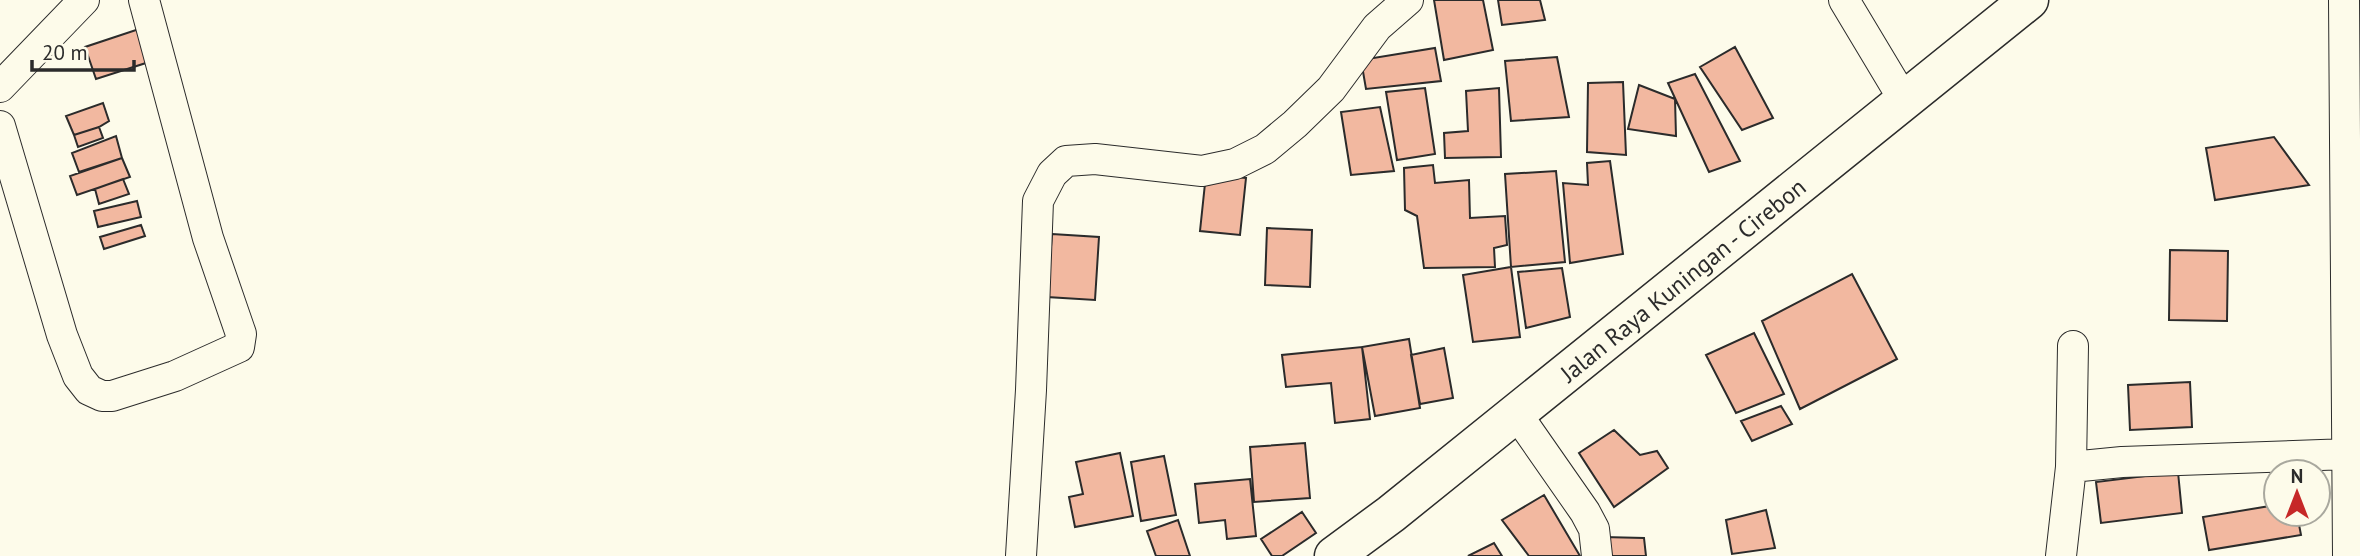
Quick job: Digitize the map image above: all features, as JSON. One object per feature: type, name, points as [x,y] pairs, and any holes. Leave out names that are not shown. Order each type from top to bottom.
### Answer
[{"type":"highway","name":"Jalan Raya Kuningan - Cirebon","points":[[1334,556],[2029,0]]},
{"type":"street","points":[[0,87],[84,0]]},
{"type":"street","points":[[0,126],[62,335],[78,376],[89,390],[102,396],[112,396],[175,376],[239,347],[241,334],[208,237],[144,0]]},
{"type":"street","points":[[1021,556],[1038,201],[1052,174],[1066,162],[1094,159],[1202,170],[1235,164],[1265,149],[1296,124],[1331,89],[1377,27],[1408,0]]},
{"type":"street","points":[[1844,0],[1904,100]]},
{"type":"street","points":[[2344,0],[2348,556]]},
{"type":"street","points":[[2061,556],[2071,467],[2073,346]]},
{"type":"street","points":[[1516,413],[1585,512],[1594,529],[1597,556]]},
{"type":"street","points":[[2071,467],[2122,462],[2349,454]]},
{"type":"building","points":[[1434,0],[1483,0],[1493,50],[1444,60]]},
{"type":"building","points":[[1498,0],[1540,0],[1545,20],[1502,25]]},
{"type":"building","points":[[139,29],[149,62],[96,79],[85,47]]},
{"type":"building","points":[[1735,47],[1773,118],[1742,130],[1700,67]]},
{"type":"building","points":[[1435,48],[1441,81],[1366,89],[1361,60]]},
{"type":"building","points":[[1557,57],[1569,117],[1511,121],[1505,61]]},
{"type":"building","points":[[1695,74],[1740,161],[1709,172],[1668,83]]},
{"type":"building","points":[[1623,82],[1626,155],[1587,152],[1588,83]]},
{"type":"building","points":[[1639,85],[1675,99],[1676,136],[1628,129]]},
{"type":"building","points":[[1425,88],[1435,154],[1397,160],[1386,92]]},
{"type":"building","points":[[1499,88],[1501,157],[1445,158],[1444,133],[1468,131],[1466,91]]},
{"type":"building","points":[[103,103],[109,121],[74,135],[66,116]]},
{"type":"building","points":[[1380,107],[1394,171],[1351,175],[1341,112]]},
{"type":"building","points":[[99,127],[103,138],[78,147],[74,135]]},
{"type":"building","points":[[116,136],[122,158],[79,172],[72,153]]},
{"type":"building","points":[[2274,137],[2309,185],[2215,200],[2206,148]]},
{"type":"building","points":[[122,158],[130,177],[77,195],[70,176]]},
{"type":"building","points":[[1610,161],[1623,254],[1570,263],[1563,183],[1588,185],[1587,163]]},
{"type":"building","points":[[1433,165],[1435,183],[1469,180],[1470,218],[1505,216],[1507,245],[1494,248],[1495,267],[1424,268],[1417,216],[1405,210],[1404,168]]},
{"type":"building","points":[[1556,171],[1565,262],[1511,267],[1505,174]]},
{"type":"building","points":[[1206,174],[1246,178],[1240,235],[1200,231]]},
{"type":"building","points":[[123,179],[129,194],[99,204],[95,189]]},
{"type":"building","points":[[137,201],[141,217],[98,227],[94,211]]},
{"type":"building","points":[[141,225],[145,236],[104,249],[100,237]]},
{"type":"building","points":[[1267,228],[1312,230],[1310,287],[1265,285]]},
{"type":"building","points":[[1052,234],[1099,237],[1095,300],[1047,297]]},
{"type":"building","points":[[2170,250],[2228,251],[2227,321],[2169,320]]},
{"type":"building","points":[[1511,267],[1520,337],[1473,342],[1463,275]]},
{"type":"building","points":[[1562,268],[1570,317],[1526,328],[1518,272]]},
{"type":"building","points":[[1852,274],[1897,359],[1800,409],[1762,321]]},
{"type":"building","points":[[1754,333],[1784,394],[1736,413],[1706,355]]},
{"type":"building","points":[[1409,339],[1420,408],[1375,416],[1362,347]]},
{"type":"building","points":[[1362,347],[1370,419],[1335,423],[1331,383],[1286,387],[1282,355]]},
{"type":"building","points":[[1444,348],[1453,398],[1420,404],[1411,355]]},
{"type":"building","points":[[2190,382],[2192,427],[2130,430],[2128,385]]},
{"type":"building","points":[[1781,406],[1792,424],[1752,441],[1741,421]]},
{"type":"building","points":[[1614,430],[1640,455],[1657,451],[1668,468],[1614,507],[1579,453]]},
{"type":"building","points":[[1305,443],[1310,498],[1254,502],[1250,447]]},
{"type":"building","points":[[1120,453],[1133,516],[1075,527],[1069,497],[1083,494],[1076,462]]},
{"type":"building","points":[[1164,456],[1176,515],[1141,521],[1131,462]]},
{"type":"building","points":[[2178,472],[2182,513],[2101,523],[2096,482]]},
{"type":"building","points":[[1250,479],[1256,536],[1227,539],[1225,520],[1199,523],[1195,484]]},
{"type":"building","points":[[1544,495],[1580,556],[1529,556],[1502,520]]},
{"type":"building","points":[[2262,507],[2262,528],[2300,528],[2301,535],[2209,550],[2203,517]]},
{"type":"building","points":[[1766,510],[1775,548],[1732,554],[1726,520]]},
{"type":"building","points":[[1302,512],[1316,533],[1282,556],[1272,556],[1261,539]]},
{"type":"building","points":[[1178,520],[1190,556],[1156,556],[1147,531]]},
{"type":"building","points":[[1603,537],[1644,538],[1646,556],[1605,556]]},
{"type":"building","points":[[1494,543],[1502,556],[1468,556]]}]
